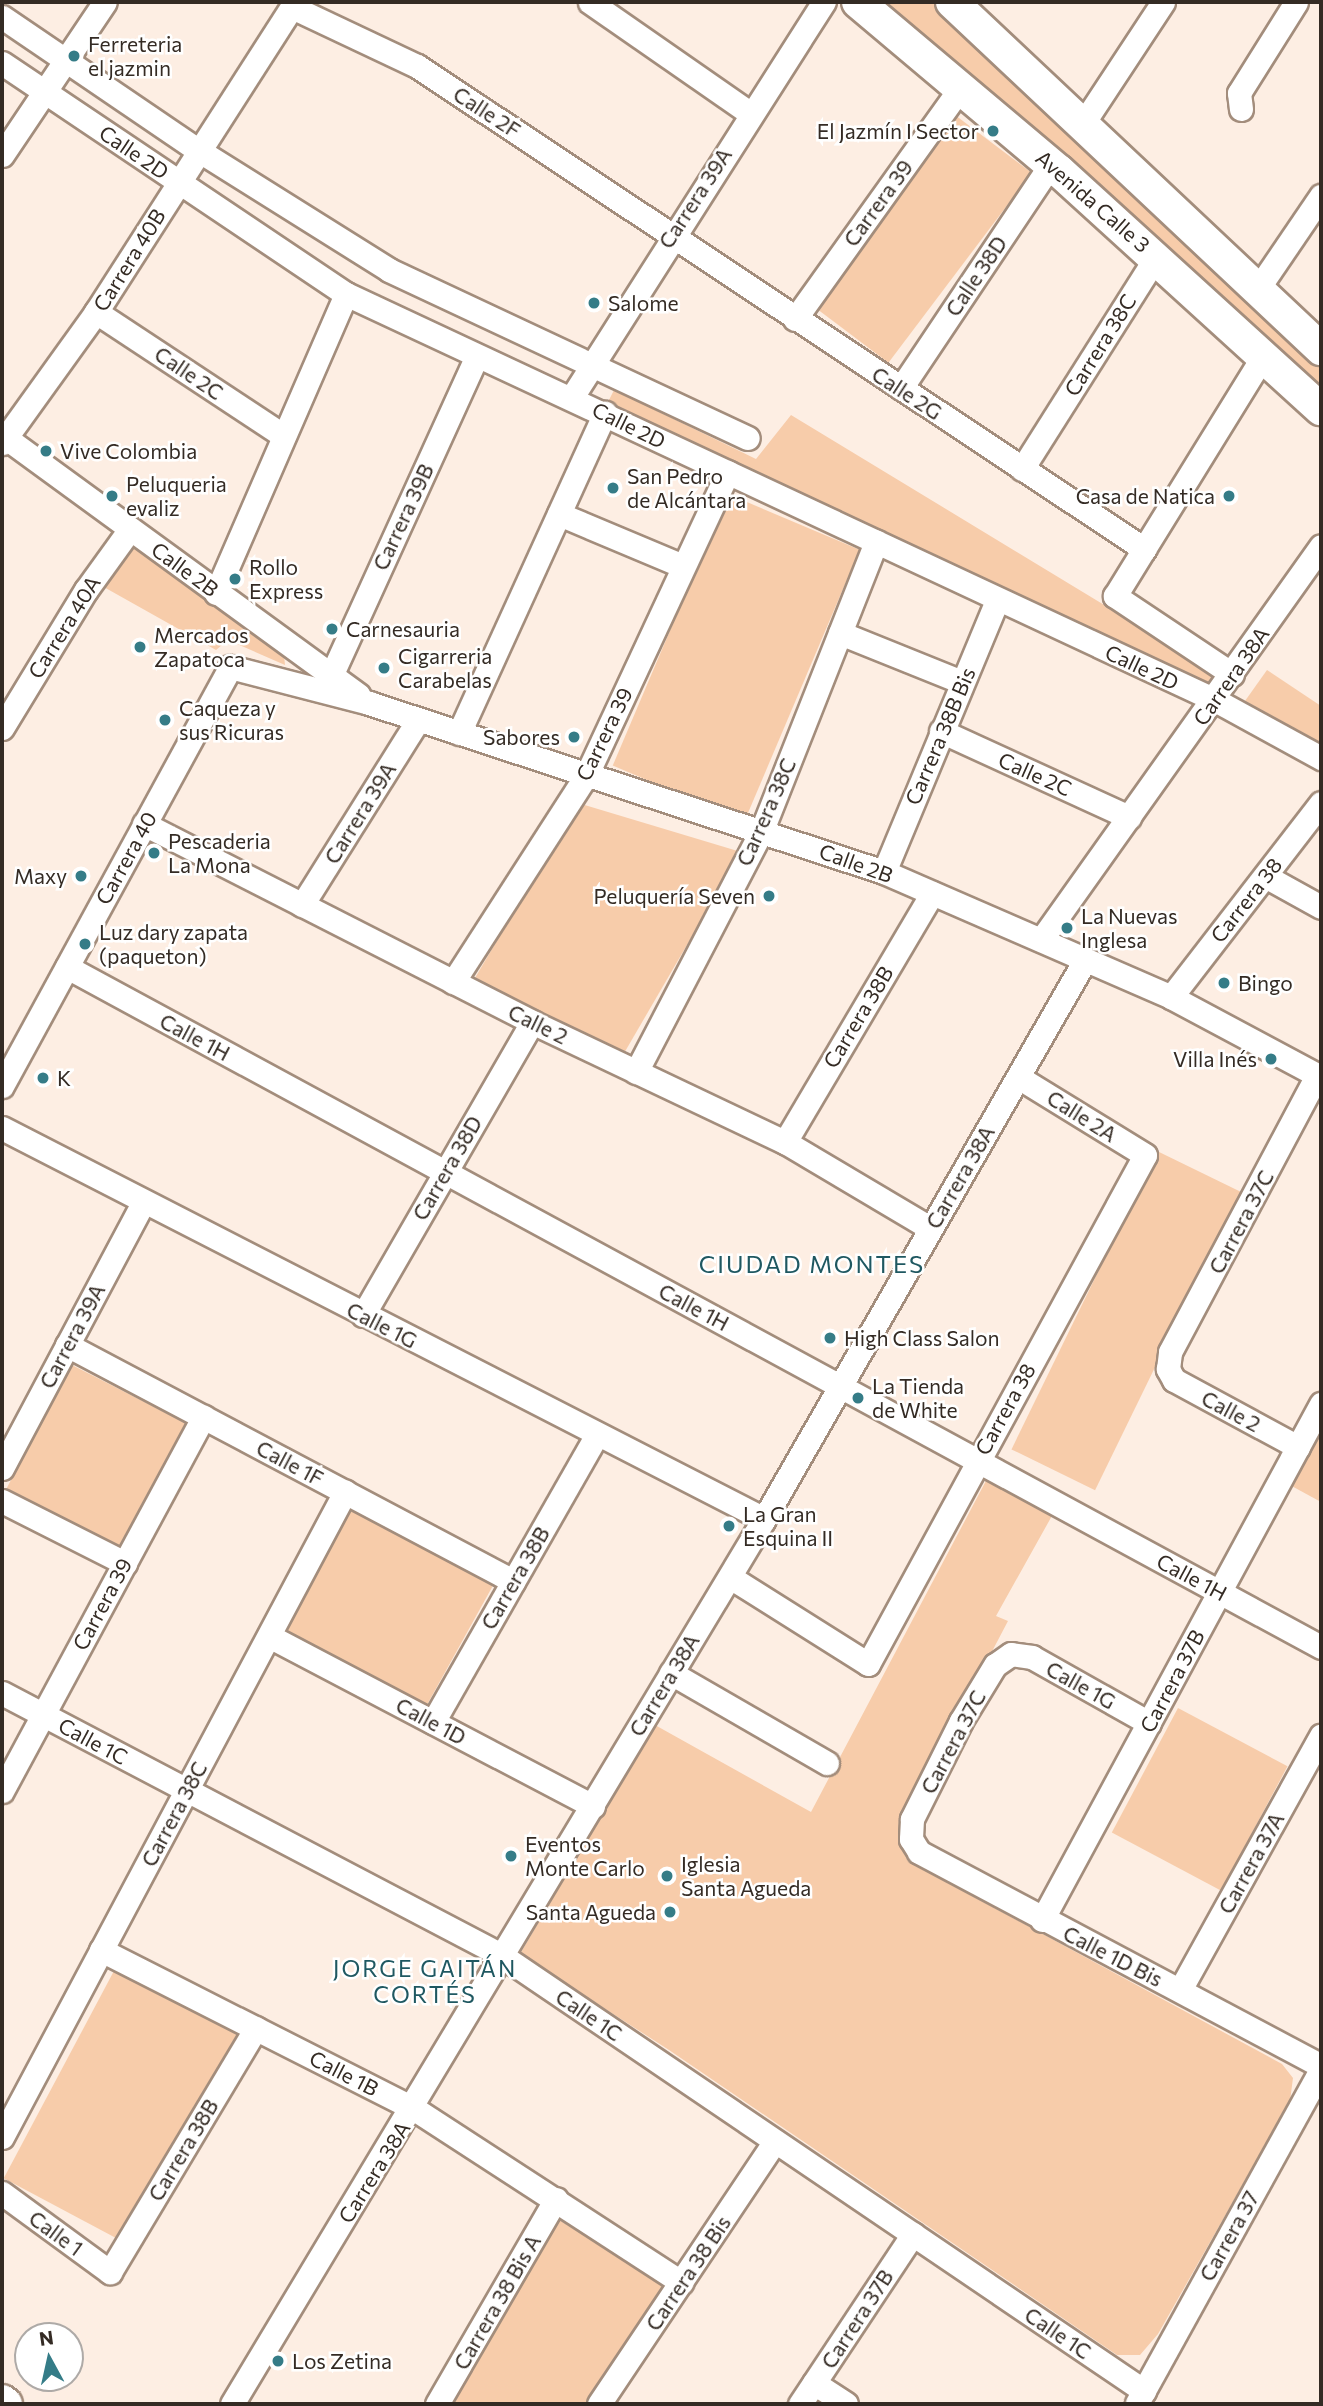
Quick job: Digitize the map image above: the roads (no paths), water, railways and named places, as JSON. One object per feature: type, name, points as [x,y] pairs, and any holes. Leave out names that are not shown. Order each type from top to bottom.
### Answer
[{"type":"main road","name":"Avenida Calle 3","points":[[858,2],[1051,164],[1321,409]]},
{"type":"main road","points":[[952,2],[1321,349]]},
{"type":"street","points":[[2,155],[105,2]]},
{"type":"street","points":[[590,2],[750,113]]},
{"type":"street","name":"Carrera 39A","points":[[572,397],[672,234],[824,2]]},
{"type":"street","points":[[1082,125],[1163,2]]},
{"type":"street","points":[[1241,110],[1239,93],[1296,2]]},
{"type":"street","name":"Carrera 40B","points":[[3,439],[96,312],[294,4]]},
{"type":"street","name":"Calle 2F","points":[[294,4],[417,66],[672,234]]},
{"type":"street","name":"Calle 2D","points":[[2,17],[198,150],[388,270],[591,364]]},
{"type":"street","name":"Calle 2D","points":[[2,63],[345,295],[476,358],[572,397],[997,600],[1215,700],[1321,758]]},
{"type":"street","name":"Carrera 39","points":[[795,319],[961,88]]},
{"type":"street","name":"Calle 38D","points":[[901,388],[1051,164]]},
{"type":"street","points":[[1257,290],[1321,196]]},
{"type":"street","name":"Calle 2G","points":[[672,234],[795,319],[1144,549]]},
{"type":"street","name":"Carrera 38C","points":[[1022,469],[1156,257]]},
{"type":"street","points":[[216,593],[281,435],[345,295]]},
{"type":"street","name":"Calle 2C","points":[[96,312],[281,435]]},
{"type":"street","points":[[1144,549],[1263,356]]},
{"type":"street","name":"Carrera 39B","points":[[331,676],[476,358]]},
{"type":"street","points":[[591,364],[748,438]]},
{"type":"street","points":[[458,733],[605,413]]},
{"type":"street","name":"Calle 2B","points":[[3,439],[369,703]]},
{"type":"street","name":"Carrera 39","points":[[453,982],[587,774],[728,472]]},
{"type":"street","points":[[559,514],[683,566]]},
{"type":"street","name":"Carrera 40A","points":[[2,728],[86,590],[130,529]]},
{"type":"street","name":"Carrera 38C","points":[[636,1072],[762,830],[876,542]]},
{"type":"street","name":"Carrera 38A","points":[[1041,940],[1215,700],[1321,546]]},
{"type":"street","name":"Calle 2D","points":[[1144,549],[1115,597],[1232,674]]},
{"type":"street","name":"Carrera 38B Bis","points":[[884,872],[997,600]]},
{"type":"street","points":[[839,633],[962,682]]},
{"type":"street","name":"Calle 2B","points":[[230,667],[369,703],[884,872],[1171,997],[1319,1076]]},
{"type":"street","name":"Carrera 40","points":[[2,1086],[230,667]]},
{"type":"street","name":"Carrera 39A","points":[[302,905],[418,720]]},
{"type":"street","name":"Calle 2C","points":[[941,731],[1129,817]]},
{"type":"street","name":"Carrera 38","points":[[1171,997],[1321,803]]},
{"type":"street","name":"Calle 2","points":[[144,824],[532,1022],[785,1142],[930,1227]]},
{"type":"street","points":[[1265,876],[1321,907]]},
{"type":"street","name":"Carrera 38B","points":[[785,1142],[932,893]]},
{"type":"street","name":"Carrera 38A","points":[[232,2404],[413,2108],[501,1955],[730,1577],[1085,960]]},
{"type":"street","name":"Calle 1H","points":[[66,967],[1321,1647]]},
{"type":"street","name":"Carrera 38D","points":[[363,1315],[532,1022]]},
{"type":"street","name":"Carrera 37C","points":[[1168,1369],[1170,1352],[1319,1076]]},
{"type":"street","name":"Calle 2A","points":[[1018,1077],[1145,1156]]},
{"type":"street","name":"Calle 1G","points":[[2,1128],[143,1203],[764,1519]]},
{"type":"street","name":"Carrera 38","points":[[730,1577],[869,1664],[977,1460],[1145,1156]]},
{"type":"street","name":"Carrera 39A","points":[[2,1468],[143,1203]]},
{"type":"street","name":"Calle 1F","points":[[67,1345],[513,1581]]},
{"type":"street","name":"Calle 2","points":[[1168,1369],[1174,1380],[1298,1447]]},
{"type":"street","name":"Carrera 37B","points":[[1042,1920],[1321,1404]]},
{"type":"street","name":"Carrera 39","points":[[2,1791],[203,1417]]},
{"type":"street","name":"Carrera 38B","points":[[433,1722],[597,1434]]},
{"type":"street","name":"Carrera 38C","points":[[2,2137],[345,1492]]},
{"type":"street","points":[[2,1501],[125,1563]]},
{"type":"street","name":"Calle 1D","points":[[269,1636],[593,1806]]},
{"type":"street","name":"Carrera 37C","points":[[911,1839],[912,1819],[961,1721],[995,1665],[1011,1654]]},
{"type":"street","name":"Calle 1G","points":[[1011,1654],[1032,1657],[1149,1723]]},
{"type":"street","points":[[671,1673],[827,1763]]},
{"type":"street","name":"Calle 1C","points":[[2,1693],[501,1955],[913,2234],[1140,2398]]},
{"type":"street","name":"Carrera 37A","points":[[1180,1990],[1321,1736]]},
{"type":"street","name":"Calle 1D Bis","points":[[911,1839],[919,1852],[1321,2067]]},
{"type":"street","name":"Calle 1B","points":[[101,1950],[413,2108],[681,2282]]},
{"type":"street","name":"Carrera 38B","points":[[110,2272],[256,2028]]},
{"type":"street","name":"Carrera 37","points":[[1140,2398],[1321,2067]]},
{"type":"street","name":"Carrera 38 Bis","points":[[599,2404],[775,2141]]},
{"type":"street","name":"Calle 1","points":[[2,2193],[110,2272]]},
{"type":"street","name":"Carrera 38 Bis A","points":[[437,2404],[556,2199]]},
{"type":"street","name":"Carrera 37B","points":[[800,2404],[913,2234]]},
{"type":"street","points":[[814,2383],[846,2404]]},
{"type":"place","name":"Ferreteria el jazmin","points":[[74,56]]},
{"type":"place","name":"El Jazmín I Sector","points":[[993,131]]},
{"type":"place","name":"Salome","points":[[594,303]]},
{"type":"place","name":"Vive Colombia","points":[[46,451]]},
{"type":"place","name":"San Pedro de Alcántara","points":[[613,488]]},
{"type":"place","name":"Peluqueria evaliz","points":[[112,496]]},
{"type":"place","name":"Casa de Natica","points":[[1229,496]]},
{"type":"place","name":"Rollo Express","points":[[235,579]]},
{"type":"place","name":"Carnesauria","points":[[332,629]]},
{"type":"place","name":"Mercados Zapatoca","points":[[140,647]]},
{"type":"place","name":"Cigarreria Carabelas","points":[[384,668]]},
{"type":"place","name":"Caqueza y sus Ricuras","points":[[165,720]]},
{"type":"place","name":"Sabores","points":[[574,737]]},
{"type":"place","name":"Pescaderia La Mona","points":[[154,853]]},
{"type":"place","name":"Maxy","points":[[81,876]]},
{"type":"place","name":"Peluquería Seven","points":[[769,896]]},
{"type":"place","name":"La Nuevas Inglesa","points":[[1067,928]]},
{"type":"place","name":"Luz dary zapata (paqueton)","points":[[85,944]]},
{"type":"place","name":"Bingo","points":[[1224,983]]},
{"type":"place","name":"Villa Inés","points":[[1271,1059]]},
{"type":"place","name":"K","points":[[43,1078]]},
{"type":"place","name":"High Class Salon","points":[[830,1338]]},
{"type":"place","name":"La Tienda de White","points":[[858,1398]]},
{"type":"place","name":"La Gran Esquina II","points":[[729,1526]]},
{"type":"place","name":"Eventos Monte Carlo","points":[[511,1856]]},
{"type":"place","name":"Iglesia Santa Agueda","points":[[667,1876]]},
{"type":"place","name":"Santa Agueda","points":[[670,1912]]},
{"type":"place","name":"Los Zetina","points":[[278,2361]]},
{"type":"district","name":"CIUDAD MONTES","points":[[812,1264]]},
{"type":"district","name":"JORGE GAITÁN CORTÉS","points":[[425,1981]]}]
